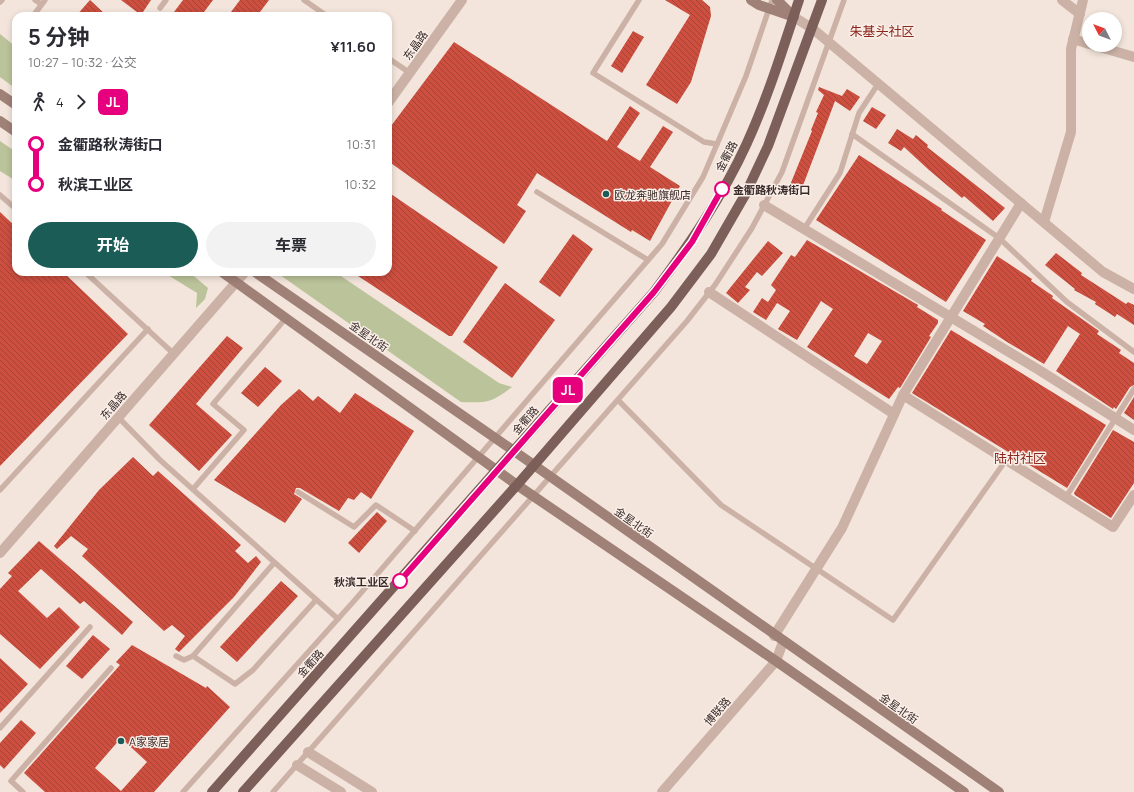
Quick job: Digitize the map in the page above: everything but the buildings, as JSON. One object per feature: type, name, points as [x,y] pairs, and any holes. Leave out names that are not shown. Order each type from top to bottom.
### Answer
[{"type":"main road","points":[[751,0],[770,4],[794,17]]},
{"type":"main road","points":[[777,0],[794,17]]},
{"type":"main road","name":"金衢路","points":[[212,792],[654,292],[692,242],[747,144],[768,91],[799,0]]},
{"type":"main road","points":[[243,792],[517,485],[532,465],[671,307],[711,254],[745,195],[768,146],[822,0]]},
{"type":"main road","points":[[0,94],[12,102]]},
{"type":"main road","points":[[0,121],[12,129]]},
{"type":"main road","points":[[228,276],[497,471],[776,661],[964,792]]},
{"type":"main road","name":"金星北街","points":[[261,276],[496,438],[774,636],[999,792]]},
{"type":"street","name":"东晶路","points":[[392,98],[462,0]]},
{"type":"street","points":[[1062,0],[1080,14]]},
{"type":"street","points":[[1044,222],[1070,132],[1071,49],[1083,0]]},
{"type":"street","points":[[794,17],[830,43],[1103,272],[1134,289]]},
{"type":"street","points":[[1073,39],[1082,42]]},
{"type":"street","points":[[1115,52],[1134,58]]},
{"type":"street","points":[[774,636],[842,528],[903,394],[1021,203]]},
{"type":"street","points":[[764,205],[1134,430]]},
{"type":"street","name":"东晶路","points":[[0,553],[241,276]]},
{"type":"street","points":[[709,292],[894,414]]},
{"type":"street","points":[[903,394],[1113,527],[1134,495]]},
{"type":"street","name":"博联路","points":[[662,792],[776,661],[783,642]]},
{"type":"street","points":[[308,752],[372,792]]},
{"type":"street","points":[[297,765],[341,792]]},
{"type":"lane","points":[[35,0],[43,2],[36,12]]},
{"type":"lane","points":[[160,8],[166,0]]},
{"type":"lane","points":[[304,0],[321,12]]},
{"type":"lane","points":[[639,0],[593,73],[704,142],[717,144]]},
{"type":"lane","points":[[273,792],[532,495],[687,321],[709,292],[752,228],[782,172],[830,43],[844,0]]},
{"type":"lane","points":[[183,792],[415,531],[662,244],[703,177],[746,76],[770,4]]},
{"type":"lane","points":[[392,61],[410,73]]},
{"type":"lane","points":[[804,229],[840,173],[859,113],[878,84]]},
{"type":"lane","points":[[852,134],[999,238],[1067,302],[1134,352]]},
{"type":"lane","points":[[537,192],[648,260]]},
{"type":"lane","points":[[0,194],[12,205]]},
{"type":"lane","points":[[89,276],[174,354]]},
{"type":"lane","points":[[192,489],[244,430],[212,404],[286,318]]},
{"type":"lane","points":[[0,490],[148,329]]},
{"type":"lane","points":[[1066,497],[1134,389]]},
{"type":"lane","points":[[618,400],[721,505],[893,620],[1006,460]]},
{"type":"lane","points":[[118,417],[160,460],[338,619]]},
{"type":"lane","points":[[298,492],[354,527],[376,505],[415,531]]},
{"type":"lane","points":[[176,656],[184,660],[193,656],[274,563]]},
{"type":"lane","points":[[193,656],[235,684],[253,670],[316,600]]},
{"type":"lane","points":[[0,728],[90,627]]},
{"type":"lane","points":[[21,791],[11,781],[111,668]]},
{"type":"green space","points":[[0,34],[12,44],[12,86],[0,77]]},
{"type":"green space","points":[[0,141],[12,149],[12,178],[0,171]]},
{"type":"green space","points":[[169,276],[194,276],[208,288],[205,299],[196,308],[197,293]]},
{"type":"green space","points":[[281,276],[341,276],[499,383],[512,387],[499,396],[488,401],[461,402]]},
{"type":"bus line","name":"JL","points":[[400,581],[654,292],[692,242],[722,189]]},
{"type":"place","name":"金衢路秋涛街口","points":[[722,189]]},
{"type":"place","name":"欧龙奔驰旗舰店","points":[[606,194]]},
{"type":"place","name":"秋滨工业区","points":[[400,581]]},
{"type":"place","name":"A家家居","points":[[121,741]]},
{"type":"district","name":"朱基头社区","points":[[882,31]]},
{"type":"district","name":"陆村社区","points":[[1020,458]]}]
